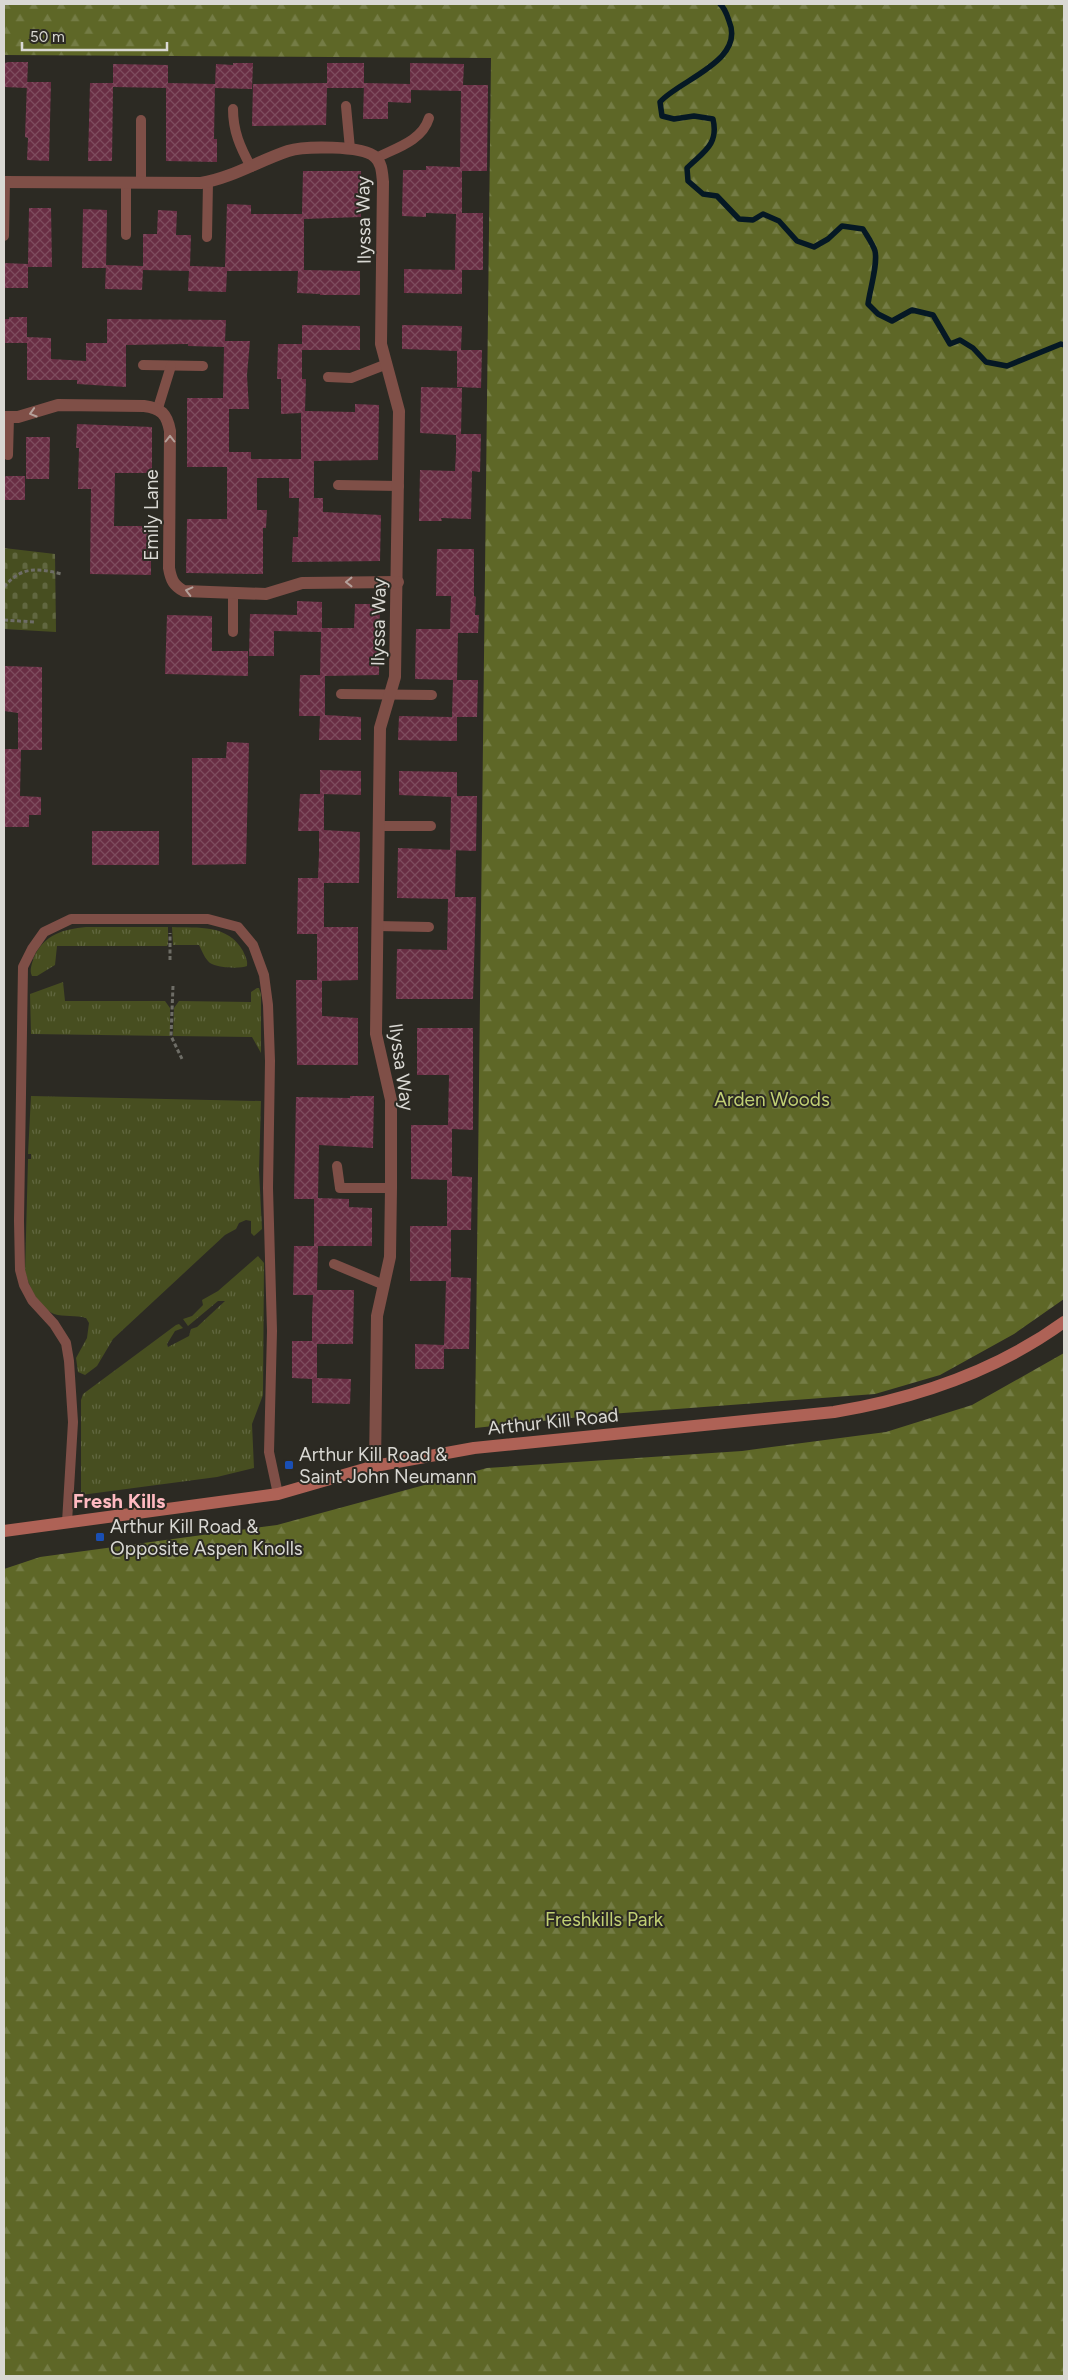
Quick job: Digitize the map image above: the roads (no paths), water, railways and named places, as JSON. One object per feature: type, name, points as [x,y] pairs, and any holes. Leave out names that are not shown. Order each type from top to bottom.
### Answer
[{"type":"street","name":"Ilyssa Way","points":[[4,182],[208,182],[221,180],[289,151],[302,149],[350,149],[371,154],[376,158],[381,168],[383,182],[381,344],[400,411],[396,677],[380,728],[376,1034],[391,1100],[391,1188],[390,1256],[377,1316],[375,1466]]},
{"type":"street","points":[[6,417],[18,417],[58,405],[144,406],[158,408]]},
{"type":"street","name":"Emily Lane","points":[[158,408],[168,420],[170,431],[170,578],[176,587],[184,591],[266,594],[302,582],[398,582]]},
{"type":"street","name":"Arthur Kill Road","points":[[4,1531],[278,1494],[375,1466],[474,1448],[834,1412],[880,1405],[928,1392],[973,1375],[1018,1352],[1064,1322]]},
{"type":"lane","points":[[346,106],[350,149]]},
{"type":"lane","points":[[233,109],[233,125],[236,137],[251,167]]},
{"type":"lane","points":[[376,158],[419,136],[426,128],[429,118]]},
{"type":"lane","points":[[141,120],[141,183]]},
{"type":"lane","points":[[4,182],[4,236]]},
{"type":"lane","points":[[207,238],[208,182]]},
{"type":"lane","points":[[126,183],[126,235]]},
{"type":"lane","points":[[328,377],[351,378],[386,364]]},
{"type":"lane","points":[[143,365],[203,366]]},
{"type":"lane","points":[[158,408],[171,366]]},
{"type":"lane","points":[[6,417],[8,455]]},
{"type":"lane","points":[[338,485],[399,486]]},
{"type":"lane","points":[[233,593],[233,632]]},
{"type":"lane","points":[[341,694],[432,695]]},
{"type":"lane","points":[[379,826],[431,826]]},
{"type":"lane","points":[[68,1522],[73,1422],[69,1361],[66,1343],[54,1324],[32,1300],[24,1285],[20,1270],[18,1221],[23,967],[44,932],[71,919],[208,920],[223,922],[238,927],[253,945],[264,975],[268,1005],[270,1061],[268,1188],[272,1331],[269,1452],[278,1494]]},
{"type":"lane","points":[[378,926],[429,926]]},
{"type":"lane","points":[[337,1166],[340,1188],[391,1188]]},
{"type":"lane","points":[[334,1264],[384,1284]]},
{"type":"waterway","points":[[720,4],[727,14],[732,35],[728,47],[720,58],[708,68],[660,102],[662,116],[674,119],[694,116],[713,119],[714,135],[712,142],[687,168],[688,181],[703,194],[717,196],[739,219],[753,220],[763,214],[779,221],[797,241],[814,247],[828,239],[842,226],[863,229],[873,246],[876,256],[868,304],[878,314],[892,321],[912,310],[933,315],[950,344],[960,340],[973,348],[986,362],[1007,366],[1061,344],[1064,345]]},
{"type":"place","name":"Arthur Kill Road & Saint John Neumann","points":[[289,1465]]},
{"type":"place","name":"Arthur Kill Road & Opposite Aspen Knolls","points":[[100,1537]]},
{"type":"district","name":"Fresh Kills","points":[[119,1501]]},
{"type":"park label","name":"Arden Woods","points":[[772,1099]]},
{"type":"park label","name":"Freshkills Park","points":[[604,1919]]}]
